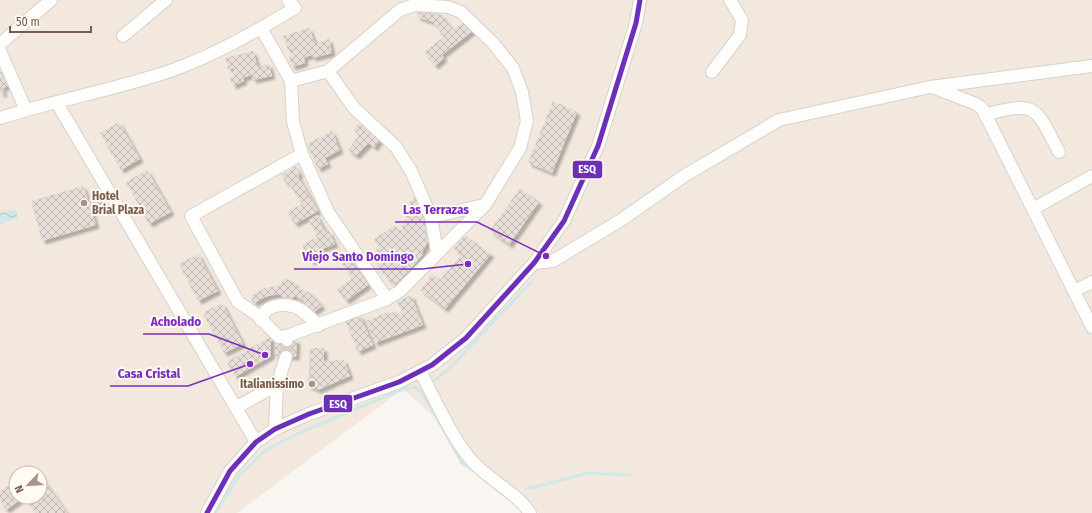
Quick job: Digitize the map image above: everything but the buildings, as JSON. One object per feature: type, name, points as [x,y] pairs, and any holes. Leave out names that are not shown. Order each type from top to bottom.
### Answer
[{"type":"street","points":[[0,44],[51,0]]},
{"type":"street","points":[[123,36],[166,0]]},
{"type":"street","points":[[0,118],[132,83],[172,70],[262,28],[295,8],[288,0]]},
{"type":"street","points":[[207,513],[230,471],[256,442],[275,429],[309,414],[399,382],[420,372],[444,357],[466,338],[534,263],[564,221],[598,146],[636,23],[640,0]]},
{"type":"street","points":[[712,72],[740,35],[742,20],[730,0]]},
{"type":"street","points":[[291,81],[328,71],[400,10],[414,5],[448,7],[461,12],[493,43],[513,68],[522,92],[527,122],[520,148],[485,205],[400,291],[387,299],[287,338],[279,337],[261,320],[238,302],[191,216],[302,154]]},
{"type":"street","points":[[262,28],[291,81],[293,122],[302,154],[328,212],[387,299]]},
{"type":"street","points":[[0,51],[26,110]]},
{"type":"street","points":[[534,263],[553,261],[621,220],[684,176],[779,120],[930,87],[1092,66]]},
{"type":"street","points":[[328,71],[354,108],[396,147],[412,171],[431,217],[437,252]]},
{"type":"street","points":[[930,87],[976,104],[982,108],[1092,327]]},
{"type":"street","points":[[57,103],[237,407],[256,442]]},
{"type":"street","points":[[985,115],[1021,107],[1030,108],[1036,112],[1043,121],[1059,152]]},
{"type":"street","points":[[1033,209],[1092,176]]},
{"type":"street","points":[[431,217],[485,205]]},
{"type":"street","points":[[1074,291],[1092,282]]},
{"type":"street","points":[[261,320],[262,315],[270,307],[283,305],[300,309],[318,326]]},
{"type":"street","points":[[275,429],[277,385],[286,357]]},
{"type":"street","points":[[420,372],[463,450],[475,465],[509,491],[530,513]]},
{"type":"street","points":[[237,407],[277,385]]},
{"type":"shaded area","points":[[0,0],[1092,0],[1092,513],[539,513],[403,389],[237,513],[0,513]]},
{"type":"shaded area","points":[[48,481],[70,513],[4,513],[0,507],[0,489],[8,484],[8,505],[48,505]]},
{"type":"water","points":[[16,209],[18,218],[0,224],[0,213]]},
{"type":"waterway","points":[[435,380],[451,367],[531,282]]},
{"type":"waterway","points":[[215,513],[240,475],[267,449],[297,434],[403,389],[415,387],[420,391],[429,404],[462,463],[477,473]]},
{"type":"waterway","points":[[527,489],[589,473],[630,475]]},
{"type":"tunnel","points":[[286,357],[287,340]]},
{"type":"transit line","name":"ESQ","points":[[207,513],[230,471],[256,442],[275,429],[309,414],[399,382],[432,365],[466,338],[534,263],[564,221],[598,146],[636,23],[640,0]]},
{"type":"place","name":"Hotel Brial Plaza","points":[[84,203]]},
{"type":"place","name":"Las Terrazas","points":[[546,256]]},
{"type":"place","name":"Viejo Santo Domingo","points":[[468,264]]},
{"type":"place","name":"Acholado","points":[[265,355]]},
{"type":"place","name":"Casa Cristal","points":[[250,364]]},
{"type":"place","name":"Italianissimo","points":[[312,384]]}]
